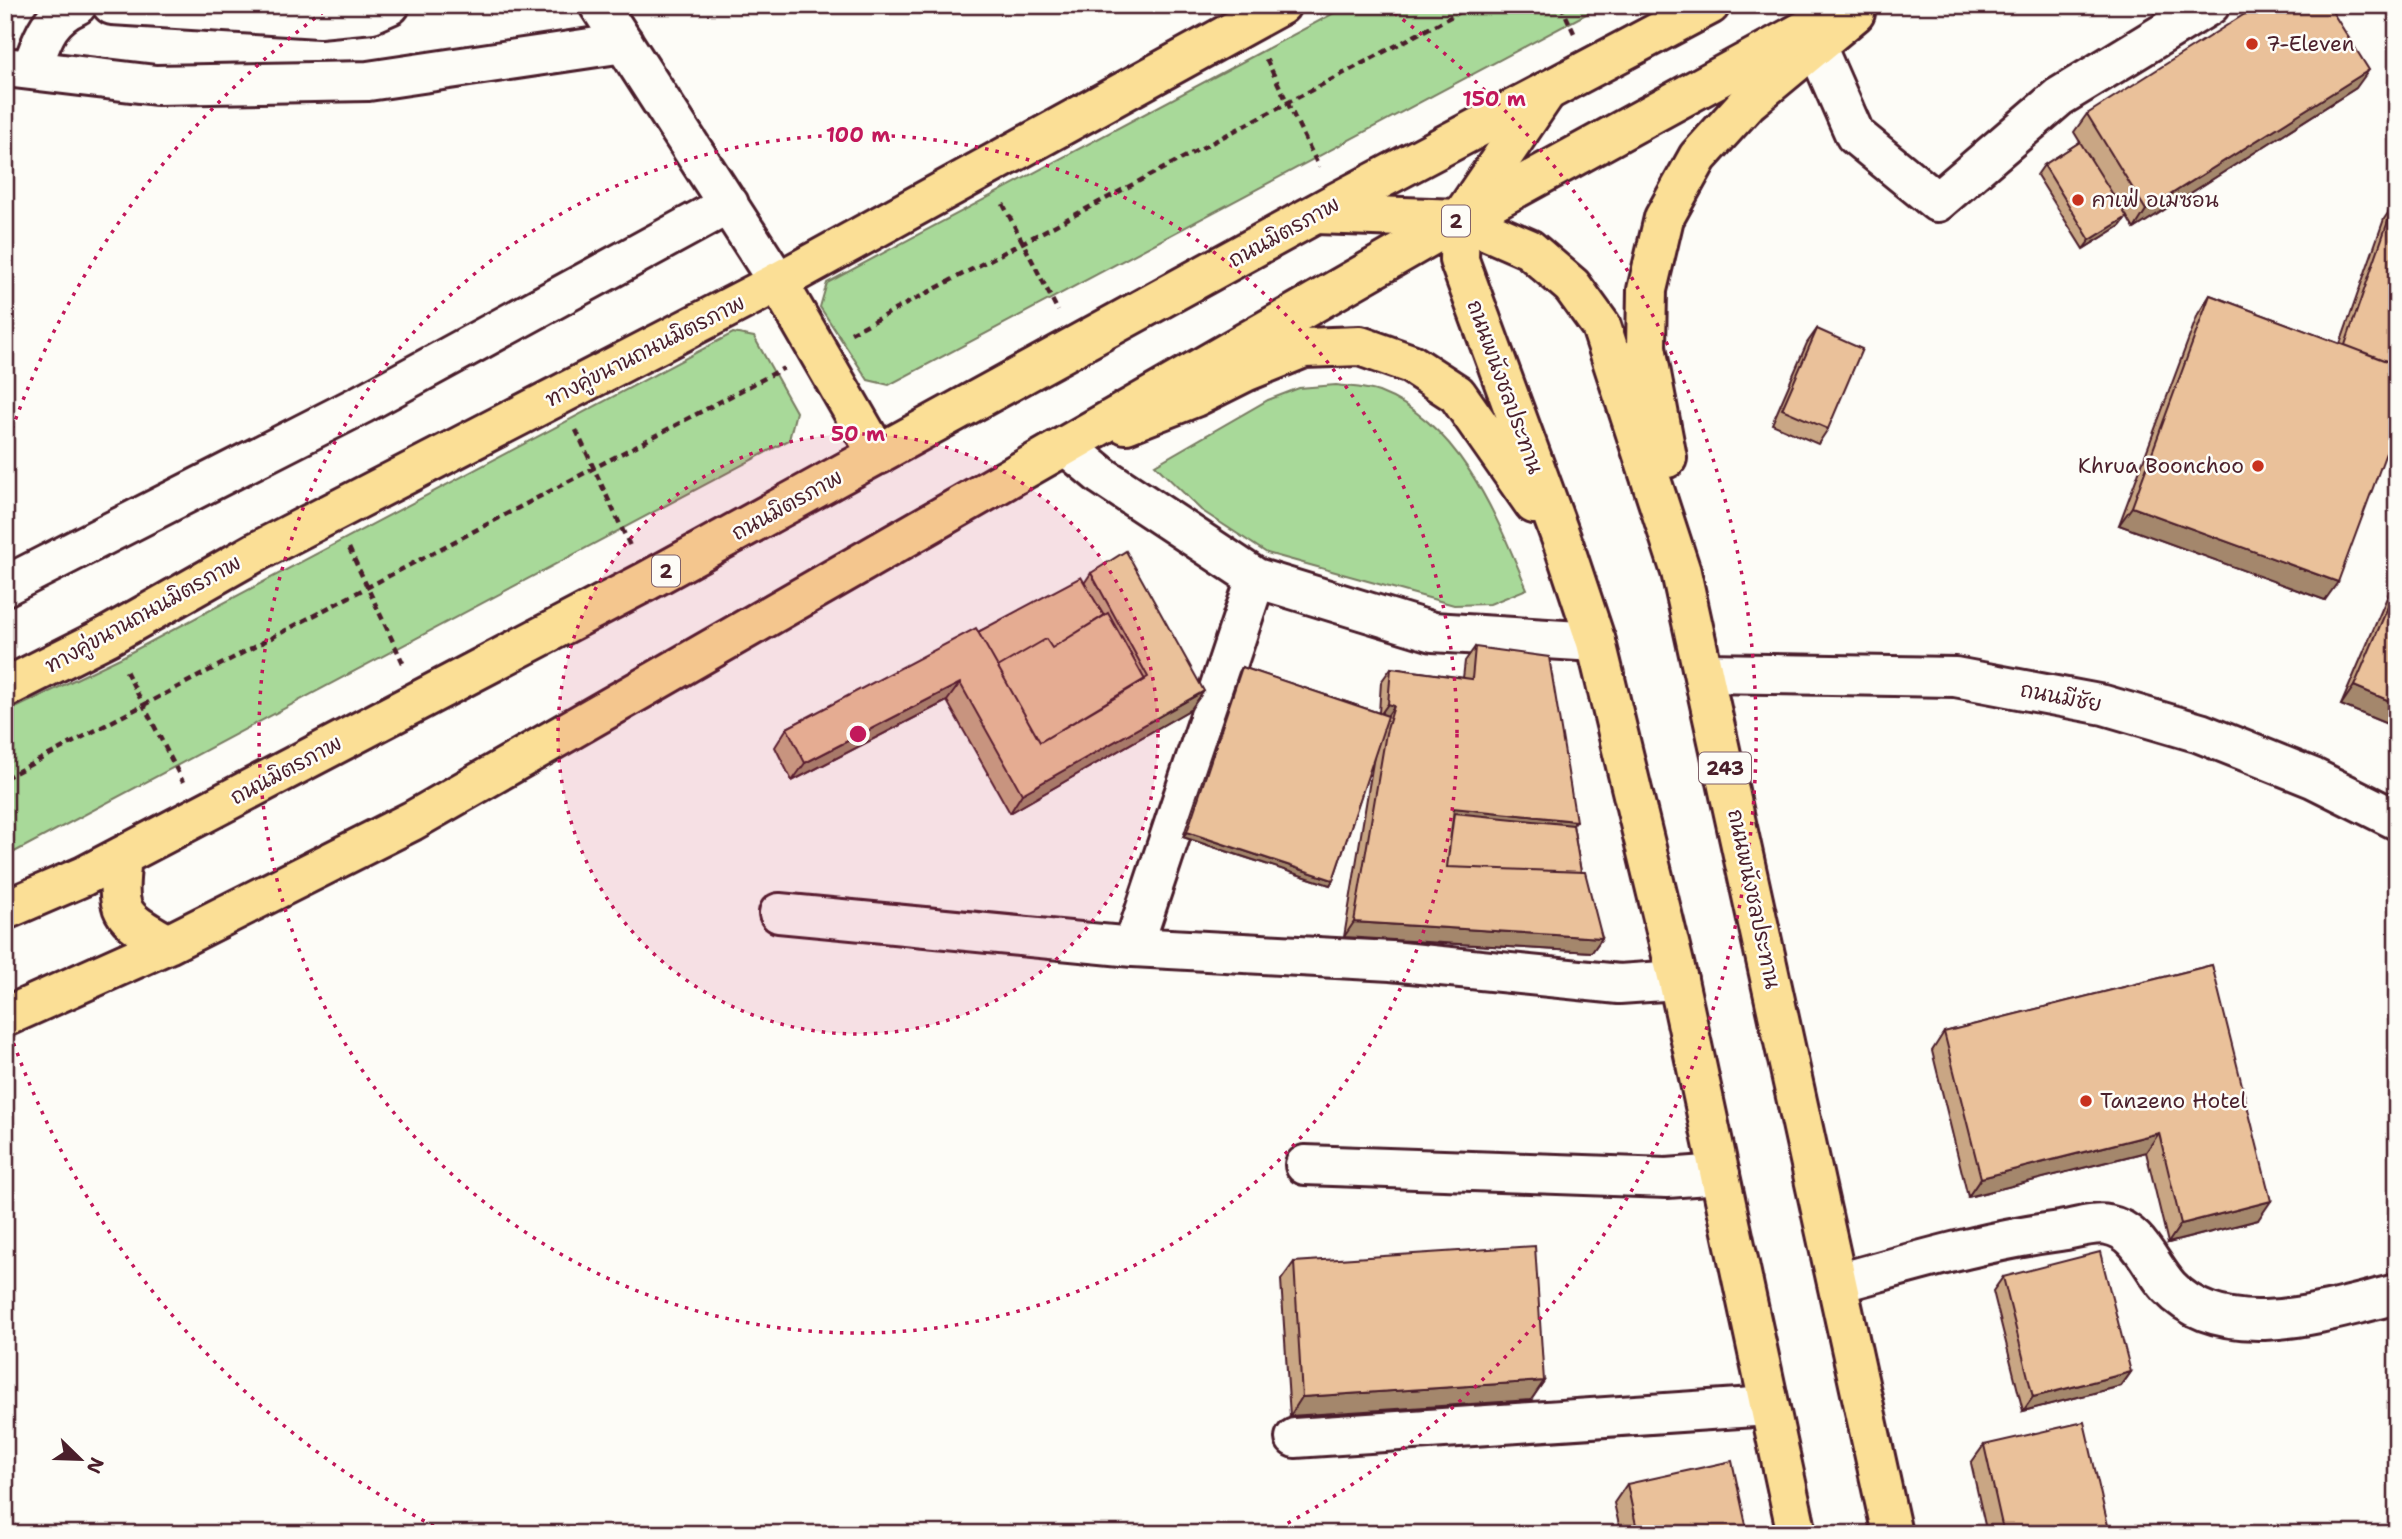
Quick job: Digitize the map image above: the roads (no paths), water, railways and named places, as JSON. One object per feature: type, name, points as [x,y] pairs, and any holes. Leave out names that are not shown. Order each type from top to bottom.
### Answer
[{"type":"main road","name":"ทางคู่ขนานถนนมิตรภาพ","points":[[5,688],[108,636],[332,512],[778,282],[1281,5]]},
{"type":"main road","name":"ถนนมิตรภาพ","points":[[5,910],[122,856],[647,581],[1327,208],[1710,5]]},
{"type":"main road","name":"2","points":[[5,1017],[168,944],[412,821],[1460,219],[1851,5]]},
{"type":"main road","points":[[1681,572],[1675,500],[1646,347],[1647,290],[1664,218],[1698,158],[1748,102],[1865,5]]},
{"type":"main road","points":[[1460,219],[1547,91]]},
{"type":"main road","name":"ถนนพนังชลประทาน","points":[[1327,208],[1460,219],[1529,249],[1572,286],[1601,326],[1681,572],[1892,1534]]},
{"type":"main road","name":"ถนนพนังชลประทาน","points":[[1460,219],[1459,260],[1564,546],[1596,642],[1678,980],[1797,1534]]},
{"type":"main road","points":[[778,282],[878,455]]},
{"type":"main road","points":[[1066,446],[1195,397],[1245,372],[1304,348],[1360,346],[1411,364],[1457,394],[1564,546]]},
{"type":"main road","points":[[122,856],[117,897],[132,924],[168,944]]},
{"type":"street","points":[[77,5],[60,13],[18,69],[156,85],[368,81],[624,43]]},
{"type":"street","points":[[112,5],[319,18],[372,13],[390,5]]},
{"type":"street","points":[[599,5],[778,282]]},
{"type":"street","points":[[1816,46],[1855,135],[1937,202],[2059,97],[2210,5]]},
{"type":"street","points":[[5,586],[350,411],[729,204]]},
{"type":"street","points":[[1066,446],[1102,476],[1256,578],[1433,632],[1596,642]]},
{"type":"street","points":[[1133,947],[1256,578]]},
{"type":"street","name":"ถนนมีชัย","points":[[1704,673],[1955,677],[2104,705],[2200,733],[2313,778],[2397,820]]},
{"type":"street","points":[[779,913],[1133,947],[1391,961],[1619,984],[1678,980]]},
{"type":"street","points":[[1305,1165],[1667,1178],[1720,1174]]},
{"type":"street","points":[[1838,1283],[1999,1239],[2106,1224],[2132,1235],[2169,1287],[2192,1307],[2216,1315],[2254,1320],[2296,1318],[2397,1294]]},
{"type":"street","points":[[1295,1438],[1769,1406]]},
{"type":"place","name":"7-Eleven","points":[[2252,44]]},
{"type":"place","name":"คาเฟ่ อเมซอน","points":[[2078,200]]},
{"type":"place","name":"Khrua Boonchoo","points":[[2258,466]]},
{"type":"place","name":"Tanzeno Hotel","points":[[2086,1101]]}]
